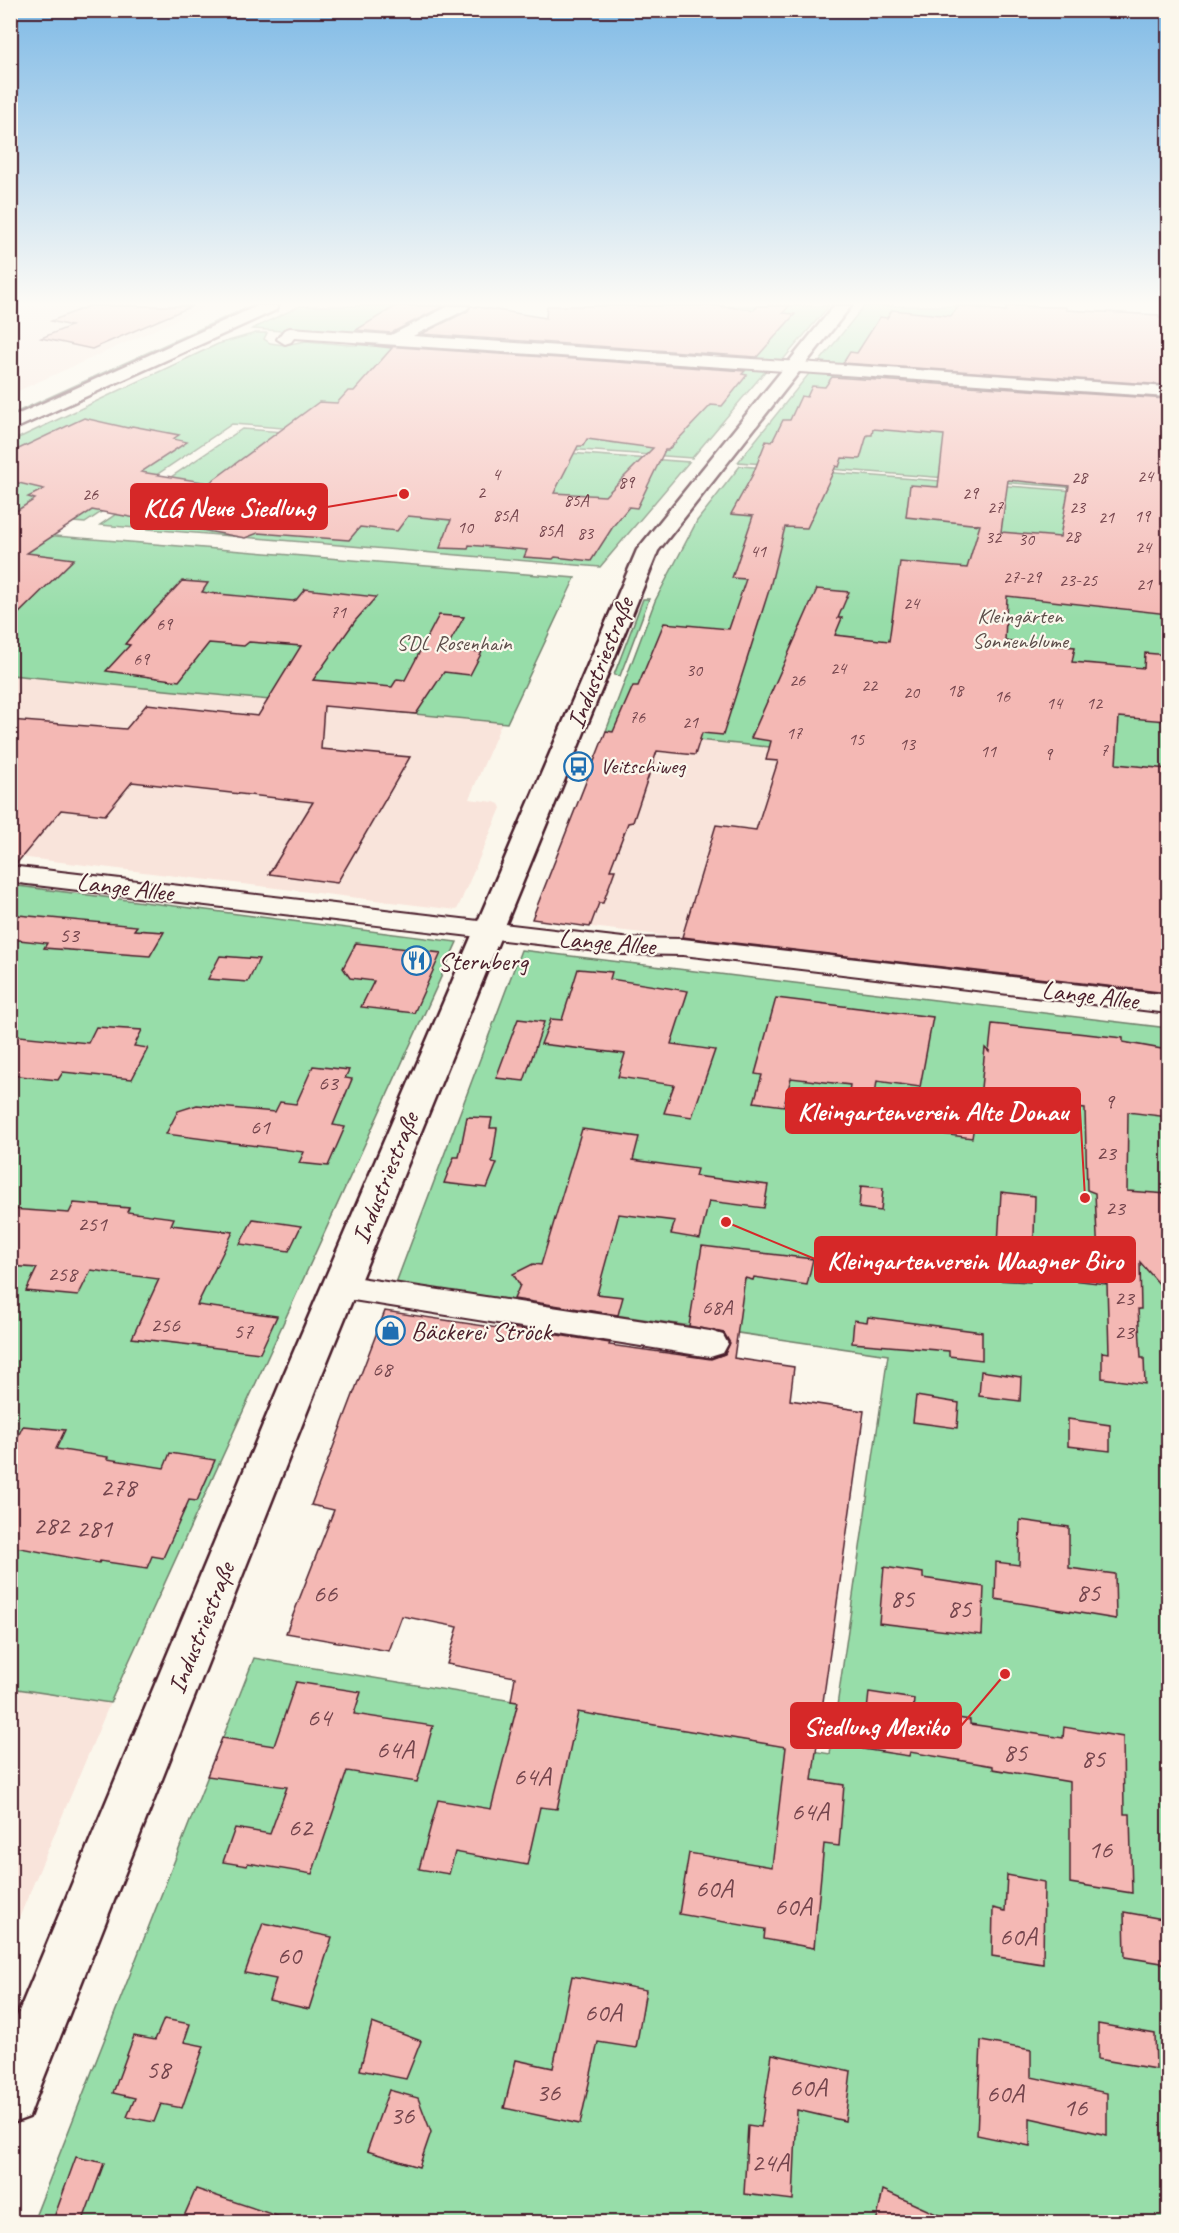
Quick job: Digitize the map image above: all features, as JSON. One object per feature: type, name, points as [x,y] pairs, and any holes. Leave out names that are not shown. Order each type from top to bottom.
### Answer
[{"type":"street","points":[[10,425],[42,410]]},
{"type":"street","name":"Industriestraße","points":[[10,2098],[340,1287],[648,550],[760,410]]},
{"type":"street","name":"Lange Allee","points":[[10,874],[623,946],[683,947],[1168,1004]]},
{"type":"street","points":[[340,1287],[710,1344]]},
{"type":"shaded area","points":[[11,675],[502,722],[469,799],[494,802],[501,808],[457,910],[11,856]]},
{"type":"shaded area","points":[[606,731],[1168,786],[1168,995],[532,920],[583,795],[580,795]]},
{"type":"shaded area","points":[[11,1688],[110,1703],[11,1937]]},
{"type":"green space","points":[[21,410],[32,410],[11,420],[10,415]]},
{"type":"green space","points":[[77,410],[525,410],[483,443],[232,424],[85,523],[11,517],[10,442]]},
{"type":"green space","points":[[543,410],[732,410],[692,458],[499,444]]},
{"type":"green space","points":[[780,410],[1168,410],[1168,495],[738,462]]},
{"type":"green space","points":[[242,429],[689,462],[600,567],[100,525]]},
{"type":"green space","name":"Kleingärten Sonnenblume","points":[[740,466],[1168,498],[1168,786],[606,731],[655,601],[697,521]]},
{"type":"green space","name":"SDL Rosenhain","points":[[10,534],[575,578],[507,723],[11,675]]},
{"type":"green space","points":[[643,599],[649,599],[620,676],[614,675]]},
{"type":"green space","points":[[10,885],[457,942],[110,1703],[11,1688]]},
{"type":"green space","points":[[521,950],[1168,1028],[1168,2222],[33,2222],[254,1658],[830,1754],[888,1355],[396,1283]]},
{"type":"building","points":[[308,410],[706,410],[668,450],[665,450],[637,508],[629,507],[614,525],[591,561],[555,557],[553,559],[524,557],[527,550],[469,545],[468,549],[440,548],[451,520],[408,516],[397,531],[360,527],[349,540],[258,533],[245,538],[92,510],[27,553],[74,559],[10,622],[10,515],[35,499],[28,497],[44,489],[10,481],[10,453],[84,418],[128,428],[132,426],[179,435],[173,439],[187,442],[141,472],[209,483]],"holes":[[[587,439],[653,448],[605,496],[554,493],[578,446],[583,446]]]},
{"type":"building","points":[[794,410],[1167,410],[1168,614],[1007,596],[1005,641],[1075,647],[1072,662],[1144,668],[1145,653],[1168,655],[1166,721],[1119,717],[1116,764],[1168,769],[1168,993],[682,937],[716,825],[756,830],[778,761],[766,760],[771,741],[751,738],[817,589],[849,592],[838,618],[842,618],[835,635],[889,641],[900,562],[967,568],[980,525],[906,517],[910,485],[938,487],[944,435],[873,429],[872,435],[867,435],[860,459],[842,458],[807,528],[785,527],[770,587],[723,735],[702,733],[695,755],[657,751],[633,822],[628,823],[610,870],[615,870],[603,903],[599,903],[590,927],[532,919],[606,731],[613,732],[633,686],[638,686],[664,623],[729,629],[746,579],[732,578],[753,516],[731,514],[753,474],[766,441],[772,442],[783,420],[790,420]],"holes":[[[1008,480],[1069,486],[1060,537],[1001,532]]]},
{"type":"building","points":[[182,581],[208,583],[202,592],[293,601],[305,589],[376,597],[355,621],[313,680],[392,687],[397,679],[405,680],[439,615],[464,617],[446,649],[482,652],[470,675],[444,672],[416,714],[324,706],[321,749],[410,757],[337,883],[269,874],[313,802],[132,782],[105,815],[61,810],[16,864],[10,864],[10,720],[126,729],[147,704],[258,716],[301,646],[249,642],[244,646],[209,643],[179,681],[106,671],[130,645],[125,644],[139,627]]},
{"type":"building","points":[[18,915],[137,926],[134,930],[164,932],[150,956],[44,948],[47,943],[10,939],[10,925]]},
{"type":"building","points":[[356,943],[441,953],[414,1013],[361,1007],[374,981],[350,978],[343,968]]},
{"type":"building","points":[[220,956],[259,959],[248,982],[208,979]]},
{"type":"building","points":[[578,969],[612,972],[610,979],[688,991],[671,1044],[715,1050],[692,1117],[664,1113],[674,1085],[618,1077],[625,1054],[541,1044],[551,1019],[562,1020]]},
{"type":"building","points":[[776,998],[933,1017],[920,1087],[877,1081],[871,1121],[845,1118],[850,1085],[791,1078],[784,1106],[754,1102],[762,1075],[755,1074]]},
{"type":"building","points":[[518,1019],[544,1022],[524,1081],[496,1078]]},
{"type":"building","points":[[992,1024],[1123,1038],[1123,1042],[1167,1050],[1168,1117],[1128,1112],[1127,1191],[1168,1194],[1168,1294],[1140,1262],[1141,1309],[1138,1309],[1145,1384],[1102,1378],[1102,1352],[1109,1353],[1107,1284],[1073,1280],[1075,1255],[1098,1258],[1095,1193],[1087,1190],[1085,1109],[980,1098],[985,1048],[989,1052]]},
{"type":"building","points":[[96,1027],[142,1030],[134,1046],[148,1048],[132,1079],[63,1072],[58,1080],[10,1075],[10,1035],[88,1043]]},
{"type":"building","points":[[313,1066],[349,1070],[345,1078],[352,1079],[333,1125],[345,1127],[328,1166],[299,1163],[304,1152],[166,1134],[178,1111],[197,1105],[275,1112],[280,1102],[296,1104]]},
{"type":"building","points":[[938,1108],[976,1113],[972,1138],[935,1133]]},
{"type":"building","points":[[467,1117],[492,1118],[490,1128],[497,1128],[492,1162],[497,1163],[487,1188],[444,1183],[454,1157],[459,1157]]},
{"type":"building","points":[[582,1129],[639,1137],[633,1160],[697,1169],[695,1176],[768,1185],[764,1208],[709,1201],[700,1239],[671,1234],[675,1221],[619,1214],[597,1294],[623,1297],[618,1315],[514,1299],[520,1285],[513,1274],[533,1264],[541,1265]]},
{"type":"building","points":[[861,1186],[883,1188],[881,1211],[859,1208]]},
{"type":"building","points":[[1001,1192],[1035,1196],[1033,1275],[1030,1274],[1030,1282],[996,1280]]},
{"type":"building","points":[[74,1203],[129,1208],[127,1212],[174,1218],[171,1225],[233,1232],[197,1305],[277,1316],[260,1353],[132,1338],[159,1279],[91,1270],[78,1296],[26,1291],[37,1268],[10,1266],[10,1209],[69,1213]]},
{"type":"building","points":[[253,1219],[301,1226],[289,1251],[240,1244]]},
{"type":"building","points":[[702,1246],[813,1259],[807,1285],[754,1277],[753,1280],[745,1278],[734,1358],[794,1367],[790,1400],[864,1411],[812,1780],[844,1785],[839,1846],[824,1844],[814,1948],[764,1939],[765,1929],[679,1914],[689,1853],[772,1867],[786,1747],[578,1712],[557,1809],[540,1807],[527,1865],[455,1852],[449,1874],[419,1869],[438,1800],[491,1809],[518,1702],[511,1701],[515,1677],[447,1664],[458,1627],[402,1616],[389,1651],[286,1633],[334,1510],[311,1505],[385,1311],[711,1359],[725,1354],[730,1343],[724,1333],[689,1326]]},
{"type":"building","points":[[868,1317],[982,1332],[982,1360],[949,1356],[949,1351],[852,1343],[854,1320],[867,1322]]},
{"type":"building","points":[[981,1371],[1021,1377],[1020,1401],[979,1396]]},
{"type":"building","points":[[916,1396],[959,1403],[957,1428],[913,1422]]},
{"type":"building","points":[[1068,1419],[1110,1425],[1110,1451],[1068,1446]]},
{"type":"building","points":[[23,1426],[65,1430],[56,1449],[108,1457],[107,1459],[164,1468],[170,1453],[215,1460],[197,1501],[189,1500],[163,1558],[152,1556],[147,1568],[100,1561],[99,1563],[10,1546],[10,1453]]},
{"type":"building","points":[[1020,1520],[1069,1527],[1069,1568],[1115,1574],[1116,1619],[995,1599],[996,1562],[1019,1565]]},
{"type":"building","points":[[884,1567],[923,1573],[923,1578],[984,1587],[982,1635],[879,1623]]},
{"type":"building","points":[[296,1682],[361,1692],[354,1714],[433,1726],[417,1782],[347,1771],[312,1874],[248,1863],[247,1866],[223,1862],[235,1828],[270,1834],[287,1787],[207,1776],[222,1738],[274,1746]]},
{"type":"building","points":[[869,1692],[914,1699],[913,1711],[970,1720],[970,1724],[1063,1738],[1064,1727],[1123,1737],[1124,1814],[1130,1814],[1132,1893],[1070,1883],[1070,1782],[910,1752],[909,1756],[863,1749]]},
{"type":"building","points":[[1007,1875],[1044,1882],[1043,1964],[992,1956],[993,1908],[1005,1911]]},
{"type":"building","points":[[1124,1912],[1168,1920],[1168,1964],[1125,1957]]},
{"type":"building","points":[[263,1923],[332,1937],[309,2009],[269,2000],[276,1979],[245,1973]]},
{"type":"building","points":[[572,1976],[646,1990],[636,2048],[598,2042],[580,2124],[504,2108],[516,2060],[553,2068]]},
{"type":"building","points":[[164,2019],[190,2024],[184,2042],[204,2046],[182,2108],[161,2104],[154,2122],[127,2117],[135,2098],[113,2093],[134,2036],[155,2040]]},
{"type":"building","points":[[372,2023],[421,2041],[406,2079],[360,2070]]},
{"type":"building","points":[[1098,2024],[1155,2034],[1156,2069],[1098,2059]]},
{"type":"building","points":[[981,2041],[1031,2050],[1031,2077],[1107,2093],[1107,2135],[1030,2118],[1030,2146],[977,2135]]},
{"type":"building","points":[[772,2054],[851,2071],[845,2121],[797,2110],[793,2200],[744,2194],[748,2125],[761,2127]]},
{"type":"building","points":[[389,2090],[418,2098],[431,2132],[419,2167],[367,2151]]},
{"type":"building","points":[[76,2157],[104,2163],[82,2223],[52,2223]]},
{"type":"building","points":[[196,2189],[283,2218],[283,2223],[181,2223]]},
{"type":"building","points":[[883,2190],[956,2223],[876,2223]]},
{"type":"place","name":"KLG Neue Siedlung","points":[[404,494]]},
{"type":"place","name":"Veitschiweg","points":[[579,766]]},
{"type":"place","name":"Sternberg","points":[[417,961]]},
{"type":"place","name":"Kleingartenverein Alte Donau","points":[[1085,1198]]},
{"type":"place","name":"Kleingartenverein Waagner Biro","points":[[726,1222]]},
{"type":"place","name":"Bäckerei Ströck","points":[[390,1331]]},
{"type":"place","name":"Siedlung Mexiko","points":[[1005,1674]]}]
